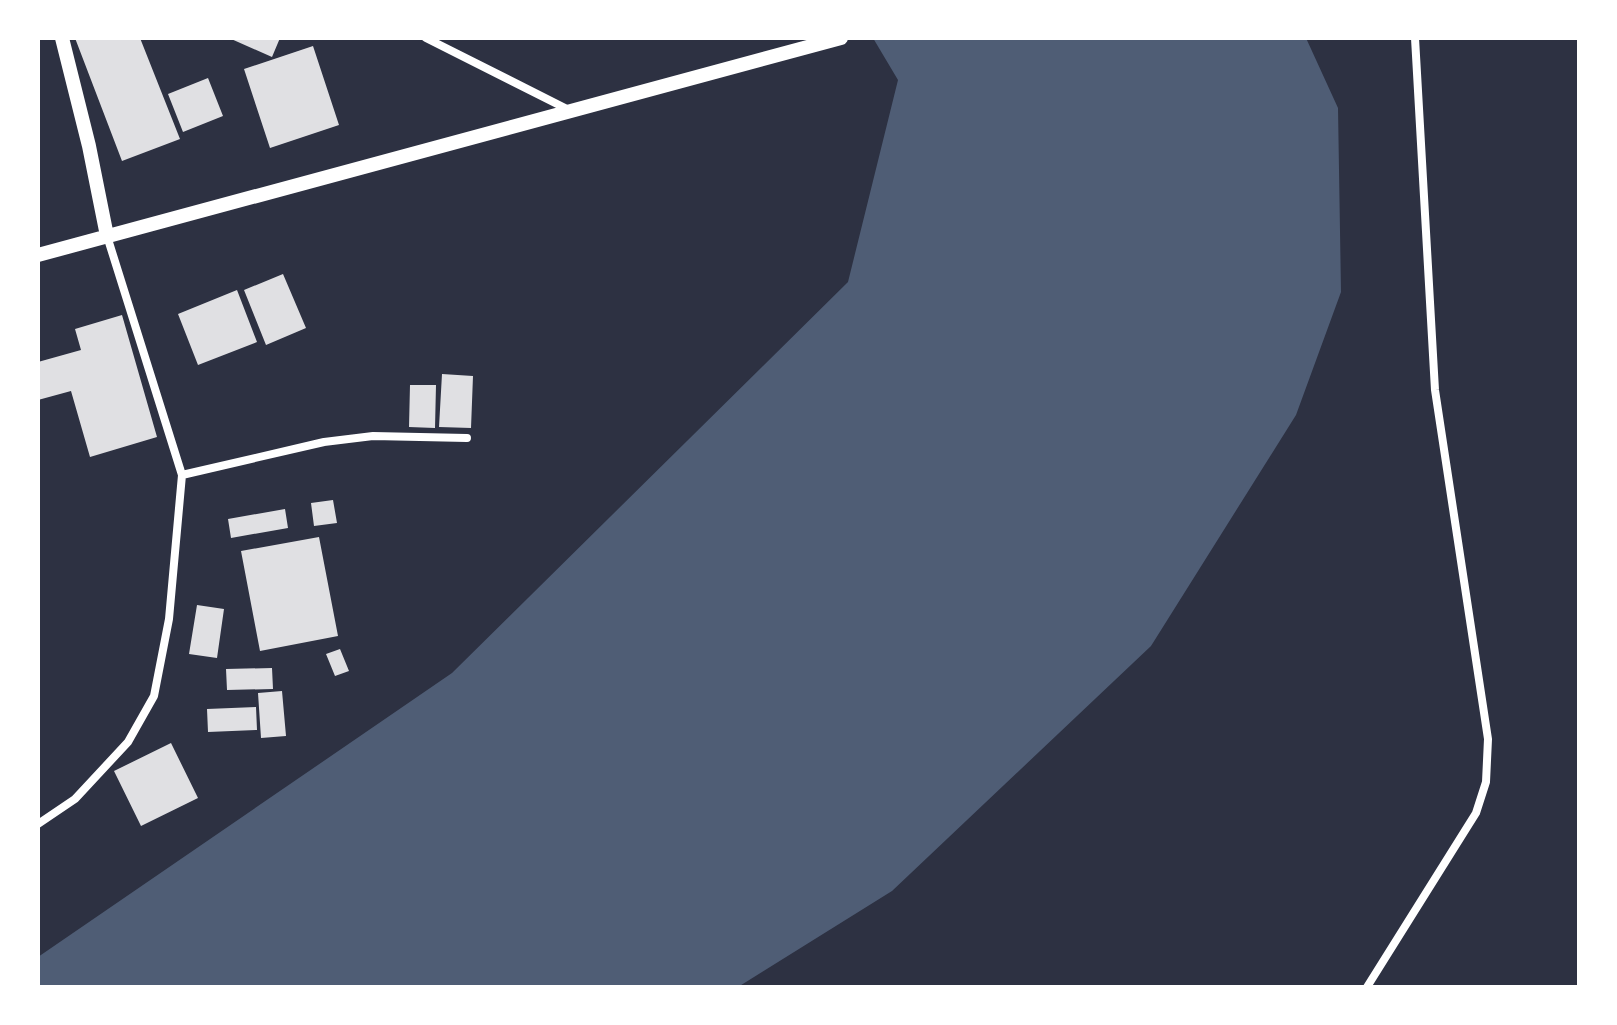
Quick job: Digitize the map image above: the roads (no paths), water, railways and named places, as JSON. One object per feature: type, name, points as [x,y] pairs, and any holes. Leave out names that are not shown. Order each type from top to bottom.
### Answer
[{"type":"street","points":[[38,824],[75,799],[128,742],[154,696],[169,619],[182,475],[107,236],[62,38]]},
{"type":"street","points":[[426,38],[569,111]]},
{"type":"street","points":[[38,255],[841,38]]},
{"type":"street","points":[[1367,987],[1467,830],[1482,799],[1488,769],[1488,739],[1435,390],[1415,38]]},
{"type":"street","points":[[182,475],[348,439],[387,435],[467,438]]},
{"type":"water","points":[[873,38],[1306,38],[1338,108],[1341,292],[1296,415],[1151,646],[892,891],[738,987],[38,987],[38,957],[452,673],[848,282],[898,80]]}]
